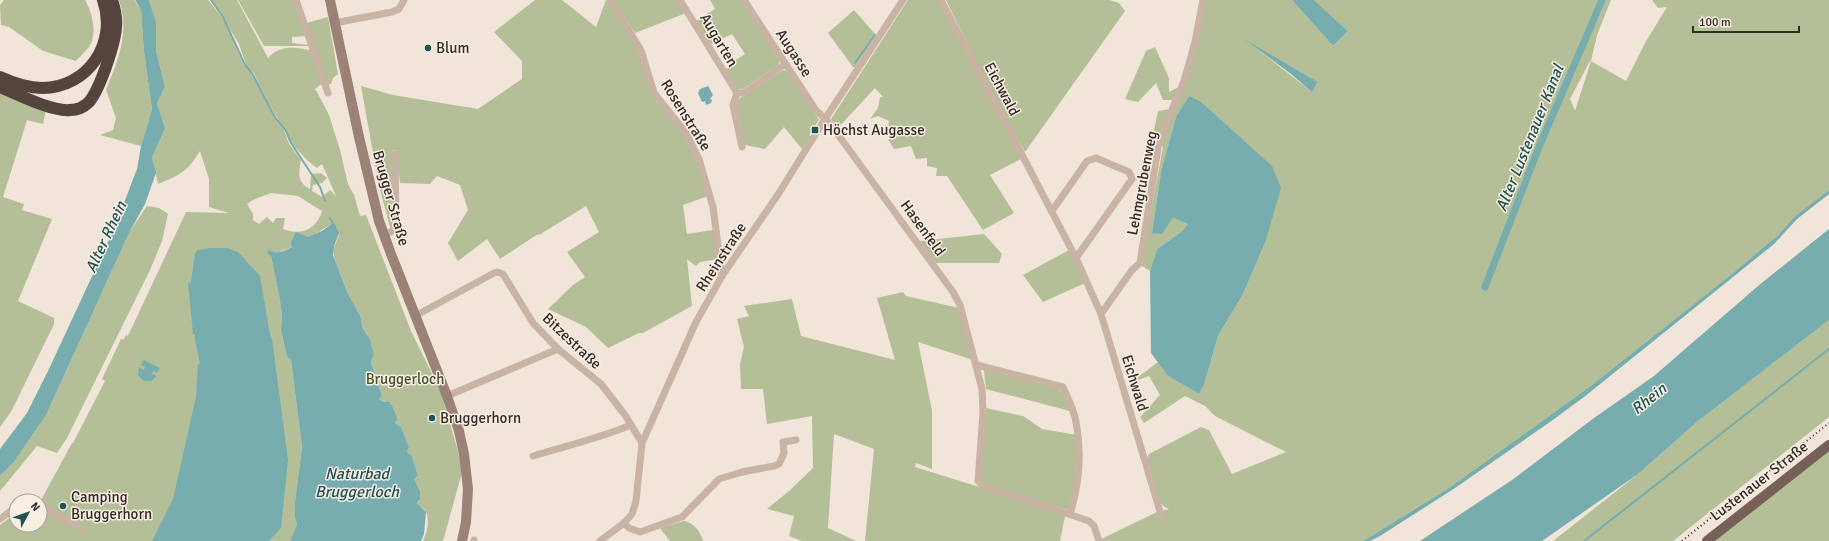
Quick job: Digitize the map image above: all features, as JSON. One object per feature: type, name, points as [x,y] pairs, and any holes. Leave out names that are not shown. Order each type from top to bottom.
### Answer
[{"type":"highway","points":[[0,78],[22,85],[40,88],[65,84],[81,76],[95,61],[105,44],[108,22],[103,0]]},
{"type":"highway","points":[[0,87],[44,104],[65,110],[75,110],[86,104],[98,84],[114,43],[116,21],[112,0]]},
{"type":"main road","name":"Brugger Straße","points":[[330,0],[359,137],[384,235],[447,396],[459,431],[466,469],[468,504],[462,541]]},
{"type":"main road","name":"Lustenauer Straße","points":[[1707,541],[1829,445]]},
{"type":"street","points":[[296,0],[328,93]]},
{"type":"street","points":[[334,23],[392,12],[399,9],[404,0]]},
{"type":"street","name":"Rosenstraße","points":[[610,0],[641,50],[654,93],[682,128],[699,159],[713,207],[722,276]]},
{"type":"street","name":"Augarten","points":[[680,0],[737,93]]},
{"type":"street","name":"Augasse","points":[[744,0],[785,64],[815,108],[825,119]]},
{"type":"street","name":"Rheinstraße","points":[[600,541],[632,514],[636,501],[642,443],[696,322],[722,276],[777,196],[825,119],[903,0]]},
{"type":"street","name":"Eichwald","points":[[941,0],[1076,258],[1101,314],[1162,518]]},
{"type":"street","name":"Lehmgrubenweg","points":[[1101,314],[1132,270],[1140,263],[1159,141],[1184,81],[1195,42],[1203,0]]},
{"type":"street","points":[[742,147],[733,106],[737,93],[744,93],[785,64]]},
{"type":"street","name":"Hasenfeld","points":[[825,119],[831,125],[953,292],[960,305],[983,397],[978,481],[984,487],[1012,494],[1089,521],[1094,526],[1099,541]]},
{"type":"street","points":[[384,235],[391,232],[396,224],[395,154]]},
{"type":"street","points":[[1052,211],[1088,161],[1096,158],[1129,172],[1132,180],[1076,258]]},
{"type":"street","name":"Bitzestraße","points":[[415,316],[497,272],[503,274],[527,315],[558,349],[601,384],[615,400],[642,443]]},
{"type":"street","points":[[447,396],[558,349]]},
{"type":"street","points":[[976,365],[1062,387],[1076,420],[1078,437],[1078,466],[1075,496],[1070,514]]},
{"type":"street","points":[[533,456],[581,441],[605,436],[631,425]]},
{"type":"street","points":[[624,522],[629,528],[640,532],[675,521],[688,513],[719,479],[742,472],[779,464],[784,454],[783,442],[796,440]]},
{"type":"street","points":[[48,510],[81,528]]},
{"type":"green space","points":[[4,0],[85,0],[93,23],[94,30],[92,42],[76,61],[43,51],[9,27],[1,25],[0,5]]},
{"type":"green space","points":[[119,0],[134,0],[141,10],[144,52],[152,109],[141,146],[100,135],[113,130],[116,118],[106,90],[115,68],[123,35],[122,12]]},
{"type":"green space","name":"Bruggerloch","points":[[149,0],[208,0],[225,21],[211,0],[237,0],[268,58],[273,53],[284,48],[315,51],[306,23],[328,17],[338,74],[333,78],[331,84],[320,85],[314,90],[316,90],[329,115],[340,150],[348,184],[354,195],[360,216],[366,215],[411,331],[441,392],[463,469],[443,541],[423,541],[427,530],[428,519],[425,511],[417,503],[419,501],[420,491],[414,479],[418,476],[412,456],[407,452],[409,447],[401,427],[395,422],[398,418],[386,401],[380,401],[379,398],[381,393],[371,362],[374,354],[368,335],[363,329],[360,315],[347,292],[335,260],[333,250],[339,235],[335,224],[328,226],[308,237],[295,234],[292,247],[273,253],[271,256],[282,315],[281,330],[287,357],[291,360],[302,447],[295,502],[295,518],[297,524],[290,541],[0,541],[0,525],[8,519],[8,533],[48,533],[48,493],[45,493],[105,381],[102,379],[121,339],[123,340],[126,335],[128,336],[186,212],[229,213],[209,207],[209,179],[200,151],[191,164],[182,172],[158,184],[152,158],[165,128],[157,103],[165,87],[156,50],[156,22]],"holes":[[[226,23],[239,44],[246,65],[254,73],[262,92],[294,146],[317,168],[322,164],[336,196],[330,190],[322,197],[312,191],[313,185],[322,183],[327,178],[321,173],[311,174],[310,189],[300,180],[301,160],[289,144],[284,130],[278,122],[251,73],[243,64]],[[271,193],[298,196],[322,211],[320,218],[312,227],[307,230],[296,232],[283,229],[285,218],[276,218],[273,223],[267,217],[259,224],[253,220],[253,214],[247,204]]]},
{"type":"green space","points":[[238,0],[294,0],[306,36],[292,37],[292,43],[309,45],[264,46]]},
{"type":"green space","points":[[535,0],[562,0],[596,27],[606,0],[633,39],[650,89],[658,103],[682,132],[701,170],[708,196],[683,205],[687,234],[713,230],[718,259],[700,262],[696,266],[687,259],[692,306],[643,333],[639,333],[608,348],[586,327],[548,309],[573,285],[585,277],[567,252],[599,232],[586,206],[539,235],[538,234],[500,259],[487,239],[458,261],[448,243],[468,210],[460,185],[437,176],[430,184],[400,183],[396,151],[393,150],[394,200],[392,226],[390,227],[379,186],[361,86],[393,95],[478,109],[522,79],[522,61],[494,32]]},
{"type":"green space","points":[[613,0],[677,0],[686,13],[635,33]]},
{"type":"green space","points":[[710,0],[741,0],[780,61],[778,65],[743,89],[738,89],[725,69],[729,68],[728,65],[745,54],[732,34],[711,44],[696,21],[715,9]]},
{"type":"green space","points":[[908,0],[938,0],[1021,159],[990,175],[1014,213],[983,230],[947,176],[936,176],[937,168],[927,166],[927,158],[916,159],[911,146],[894,149],[888,139],[898,132],[894,128],[888,130],[889,121],[878,116],[870,119],[878,108],[880,97],[883,97],[875,88],[837,129],[831,119]]},
{"type":"green space","points":[[946,0],[1109,0],[1119,3],[1125,11],[1025,152],[993,95]]},
{"type":"green space","points":[[1205,0],[1292,0],[1333,46],[1348,31],[1314,0],[1611,0],[1597,35],[1591,61],[1626,81],[1645,43],[1667,7],[1658,8],[1652,0],[1829,0],[1829,190],[1794,217],[1778,235],[1733,273],[1592,385],[1446,490],[1363,541],[1097,541],[1157,512],[1169,509],[1160,503],[1147,458],[1149,454],[1201,427],[1209,430],[1232,474],[1286,452],[1215,416],[1205,406],[1185,396],[1144,423],[1140,417],[1160,395],[1149,376],[1132,382],[1158,362],[1168,376],[1199,394],[1204,385],[1218,336],[1243,294],[1265,243],[1228,128],[1200,101],[1189,97],[1176,117],[1161,173],[1152,233],[1162,233],[1173,218],[1188,224],[1181,232],[1157,249],[1150,271],[1142,266],[1146,236],[1144,213],[1152,206],[1163,147],[1153,135],[1158,111],[1176,108],[1175,100],[1163,100],[1156,83],[1138,102],[1125,99],[1146,51],[1155,47],[1169,78],[1169,92],[1177,88],[1183,88]],"holes":[[[1247,41],[1318,82],[1312,92]],[[1591,61],[1575,111],[1570,99]]]},
{"type":"green space","points":[[854,10],[876,35],[855,67],[853,67],[828,33]]},
{"type":"green space","points":[[783,70],[787,71],[790,75],[819,120],[809,135],[811,136],[802,149],[784,127],[765,149],[745,145],[736,108],[737,102],[740,98]]},
{"type":"green space","points":[[0,92],[46,110],[43,124],[27,120],[3,197],[24,204],[22,210],[52,219],[18,301],[54,318],[54,324],[12,410],[0,427]]},
{"type":"green space","points":[[147,206],[159,208],[168,214],[162,241],[150,270],[67,438],[57,453],[37,446],[0,491],[0,476],[14,462],[46,415],[130,231]]},
{"type":"green space","points":[[984,234],[1002,254],[999,263],[936,263],[920,241]]},
{"type":"green space","points":[[1069,250],[1085,283],[1043,302],[1023,275]]},
{"type":"green space","points":[[903,292],[906,296],[959,308],[973,360],[918,342],[932,410],[932,469],[916,463],[915,467],[1018,499],[1065,516],[1060,541],[865,541],[874,449],[834,434],[828,528],[856,541],[802,541],[789,536],[794,516],[767,509],[789,491],[813,468],[812,416],[767,424],[763,389],[741,389],[740,364],[744,347],[737,319],[749,316],[744,306],[792,299],[801,336],[895,360],[877,298]]},
{"type":"green space","points":[[1829,320],[1829,417],[1673,541],[1553,541],[1638,474],[1697,422]]},
{"type":"green space","points":[[984,370],[1057,387],[1063,394],[1070,411],[986,389]]},
{"type":"green space","points":[[986,408],[1023,416],[1042,429],[1077,435],[1075,482],[1068,510],[985,485],[980,477]]},
{"type":"green space","points":[[1829,450],[1829,541],[1714,541]]},
{"type":"green space","points":[[684,521],[696,528],[703,541],[670,541],[660,528]]},
{"type":"water","points":[[135,0],[149,0],[156,22],[156,50],[165,87],[157,103],[165,128],[152,158],[156,173],[145,204],[130,231],[46,415],[14,462],[0,476],[0,449],[27,413],[49,369],[114,229],[137,169],[141,146],[152,109],[144,52],[141,10]]},
{"type":"water","points":[[1292,0],[1314,0],[1348,31],[1333,46]]},
{"type":"water","points":[[1244,39],[1318,82],[1312,92],[1291,74]]},
{"type":"water","points":[[708,86],[713,95],[710,99],[712,100],[711,103],[706,105],[706,101],[702,102],[698,93],[700,89]]},
{"type":"water","points":[[1189,96],[1200,101],[1272,166],[1281,188],[1265,243],[1243,294],[1218,336],[1204,385],[1199,394],[1168,376],[1151,353],[1150,271],[1157,249],[1181,232],[1188,224],[1173,218],[1162,234],[1152,233],[1161,172],[1176,117]]},
{"type":"water","points":[[1829,190],[1829,194],[1797,219],[1774,244],[1584,397],[1455,488],[1380,536],[1370,541],[1363,541],[1446,490],[1592,385],[1733,273],[1778,235],[1794,217]]},
{"type":"water","name":"Naturbad Bruggerloch","points":[[333,223],[335,224],[339,233],[334,246],[333,255],[347,292],[360,315],[363,329],[369,337],[374,354],[371,362],[382,396],[379,399],[381,401],[390,402],[398,419],[395,422],[401,427],[409,447],[407,452],[412,456],[418,476],[414,479],[420,491],[420,499],[417,503],[426,512],[424,534],[421,541],[290,541],[297,524],[295,518],[295,502],[302,447],[291,360],[287,357],[281,330],[282,315],[271,256],[267,253],[269,250],[278,252],[292,247],[291,242],[296,232],[308,237],[322,231]]},
{"type":"water","name":"Rhein","points":[[1829,229],[1829,320],[1697,422],[1638,474],[1542,541],[1420,541],[1512,480],[1594,418],[1654,376],[1758,286]]},
{"type":"water","points":[[227,248],[238,252],[260,276],[270,335],[272,339],[288,460],[281,528],[269,541],[152,541],[173,499],[196,397],[198,364],[200,364],[195,334],[193,334],[188,283],[191,282],[195,253],[198,250]]},
{"type":"water","points":[[144,360],[160,368],[157,373],[153,371],[152,374],[157,376],[151,381],[143,381],[138,375],[139,367],[144,370],[145,367],[141,365]]},
{"type":"waterway","points":[[211,0],[223,17],[245,65],[252,73],[275,117],[286,131],[291,143],[320,187],[325,201]]},
{"type":"waterway","name":"Alter Lustenauer Kanal","points":[[1485,287],[1539,147],[1602,0]]},
{"type":"waterway","points":[[855,63],[875,35]]},
{"type":"waterway","points":[[330,218],[333,223]]},
{"type":"waterway","points":[[1584,541],[1829,349]]},
{"type":"railway","points":[[1682,541],[1829,423]]},
{"type":"place","name":"Blum","points":[[428,48]]},
{"type":"place","name":"Höchst Augasse","points":[[815,130]]},
{"type":"place","name":"Bruggerhorn","points":[[432,418]]},
{"type":"place","name":"Camping Bruggerhorn","points":[[63,506]]},
{"type":"water label","name":"Alter Rhein","points":[[106,237]]}]
